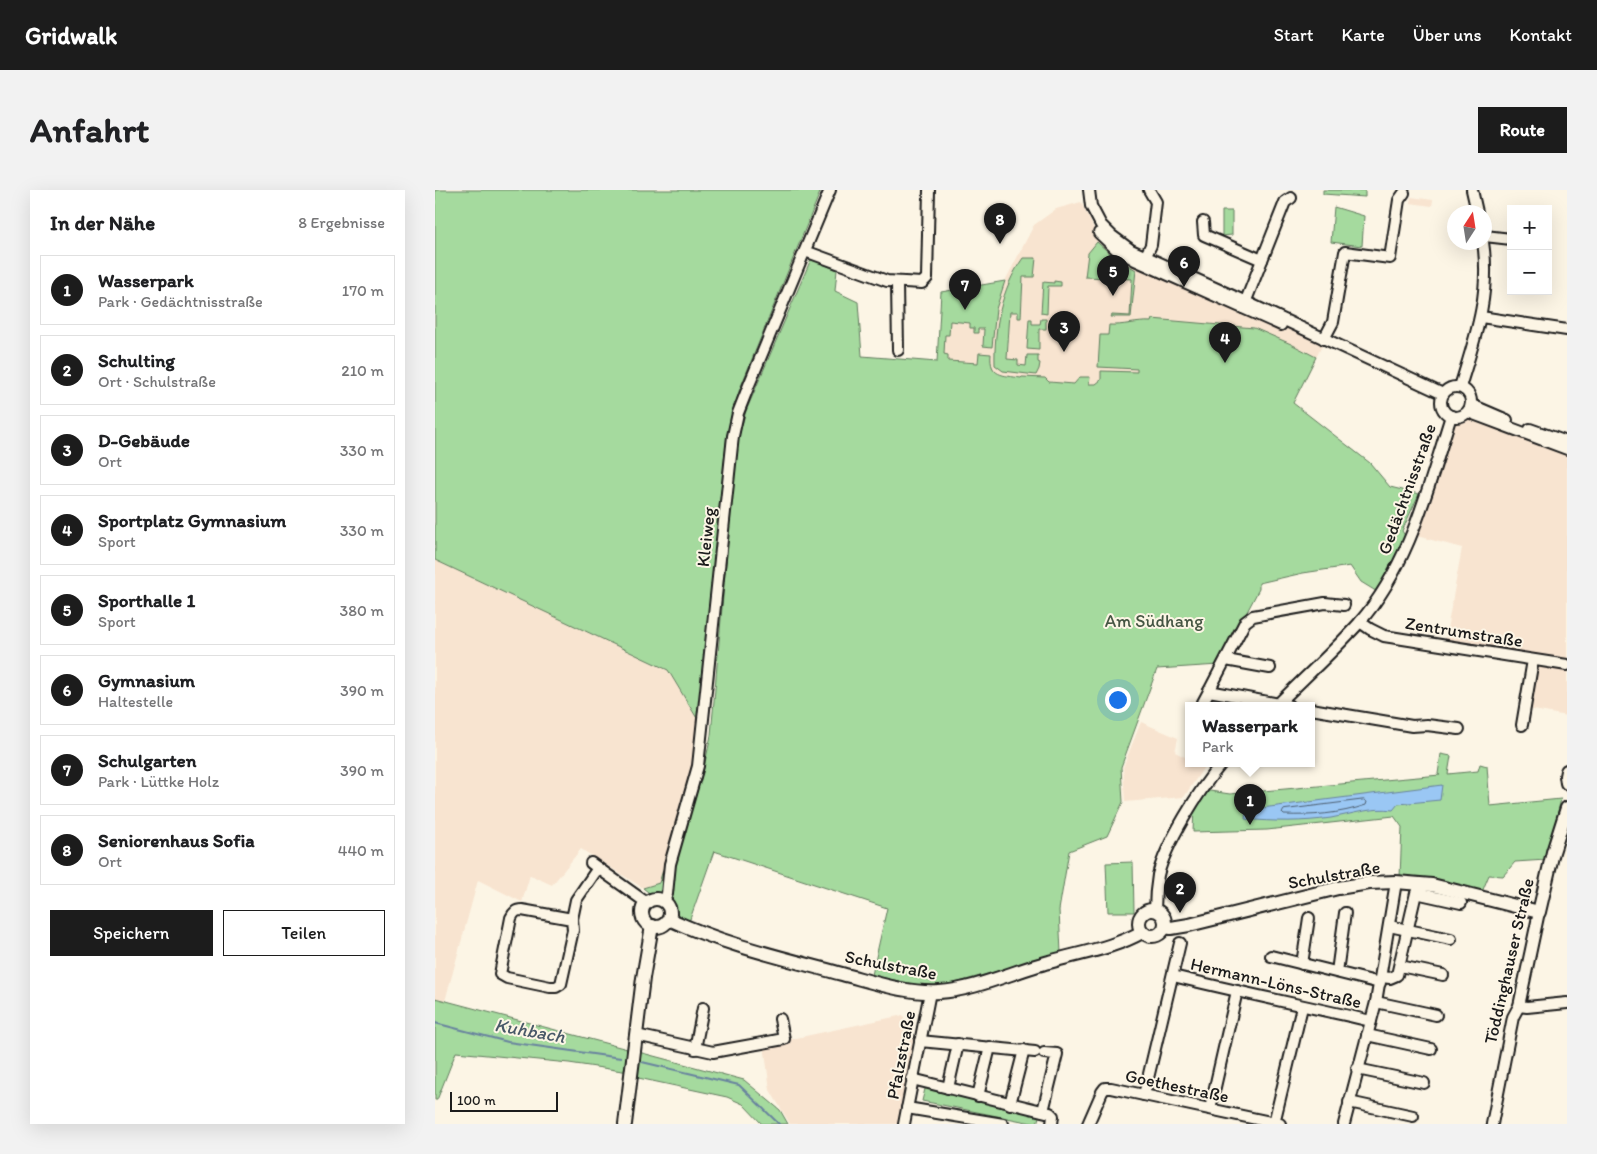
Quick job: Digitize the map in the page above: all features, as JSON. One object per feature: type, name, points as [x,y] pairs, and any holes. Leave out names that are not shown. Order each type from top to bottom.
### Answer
[{"type":"main road","points":[[1567,772],[1567,782]]},
{"type":"main road","name":"Töddinghauser Straße","points":[[1539,912],[1553,852],[1567,808]]},
{"type":"main road","name":"Schulstraße","points":[[1165,927],[1189,925],[1338,888],[1369,883],[1396,882],[1447,888],[1539,912]]},
{"type":"main road","points":[[656,899],[663,901],[670,911],[669,919],[660,926],[652,926],[643,918],[643,910],[647,903],[656,899]]},
{"type":"main road","points":[[1155,910],[1163,915],[1165,927],[1160,934],[1153,936],[1141,927],[1142,914],[1155,910]]},
{"type":"main road","name":"Schulstraße","points":[[669,919],[723,942],[882,984],[930,992],[946,992],[1109,946],[1141,927]]},
{"type":"main road","points":[[625,1124],[652,926]]},
{"type":"street","name":"Kleiweg","points":[[663,901],[667,894],[670,864],[698,766],[733,436],[738,413],[830,190]]},
{"type":"street","points":[[805,251],[887,281],[923,283],[927,278],[929,190]]},
{"type":"street","points":[[1084,190],[1088,215],[1116,249],[1244,305],[1311,338],[1324,339],[1443,394]]},
{"type":"street","points":[[1089,190],[1091,206],[1102,232]]},
{"type":"street","points":[[1144,260],[1151,245],[1156,202],[1149,190]]},
{"type":"street","points":[[1472,190],[1475,205]]},
{"type":"street","points":[[1324,339],[1333,322],[1345,252],[1390,258],[1399,200],[1404,193]]},
{"type":"street","points":[[1244,305],[1285,202],[1291,198]]},
{"type":"street","points":[[1203,222],[1204,235],[1262,260]]},
{"type":"street","points":[[1492,237],[1507,239]]},
{"type":"street","points":[[1460,387],[1481,317],[1486,283],[1484,250]]},
{"type":"street","points":[[897,283],[898,350]]},
{"type":"street","points":[[1481,317],[1567,330]]},
{"type":"street","points":[[1460,387],[1470,394],[1470,408],[1460,417],[1451,416],[1445,413],[1442,407],[1443,394],[1450,388],[1460,387]]},
{"type":"street","points":[[1470,408],[1567,442]]},
{"type":"street","points":[[1470,408],[1567,449]]},
{"type":"street","name":"Gedächtnisstraße","points":[[1280,702],[1360,622],[1389,581],[1409,540],[1451,416]]},
{"type":"street","points":[[1203,702],[1245,622],[1253,616],[1325,603],[1344,605]]},
{"type":"street","name":"Zentrumstraße","points":[[1360,622],[1384,636],[1567,665]]},
{"type":"street","points":[[1226,660],[1270,668]]},
{"type":"street","points":[[1522,725],[1533,660]]},
{"type":"street","points":[[1209,691],[1262,702]]},
{"type":"street","points":[[1315,710],[1412,726],[1459,729]]},
{"type":"street","points":[[1155,910],[1157,882],[1166,854],[1194,803],[1219,767]]},
{"type":"street","points":[[572,919],[522,910],[517,910],[513,913],[500,974],[507,978],[551,987],[561,984],[573,930],[572,919],[576,900],[595,865],[647,903]]},
{"type":"street","points":[[1344,1124],[1376,1002],[1396,882]]},
{"type":"street","points":[[1271,956],[1380,980],[1390,978],[1397,975],[1400,966],[1416,893],[1461,903]]},
{"type":"street","name":"Töddinghauser Straße","points":[[1492,1124],[1513,1017],[1519,1006],[1539,912]]},
{"type":"street","points":[[1337,972],[1345,913]]},
{"type":"street","points":[[1302,964],[1309,918]]},
{"type":"street","points":[[1389,926],[1451,939]]},
{"type":"street","name":"Hermann-Löns-Straße","points":[[1144,1095],[1181,943]]},
{"type":"street","points":[[1400,966],[1443,975]]},
{"type":"street","name":"Hermann-Löns-Straße","points":[[1173,976],[1237,992],[1271,998],[1302,1007],[1371,1021]]},
{"type":"street","name":"Pfalzstraße","points":[[904,1124],[930,992]]},
{"type":"street","points":[[1210,1109],[1237,992]]},
{"type":"street","points":[[1376,1002],[1436,1015]]},
{"type":"street","points":[[1519,1006],[1567,1003]]},
{"type":"street","points":[[1271,1123],[1302,1007]]},
{"type":"street","points":[[695,1048],[703,1008]]},
{"type":"street","points":[[636,1035],[713,1052],[784,1039],[780,1018]]},
{"type":"street","points":[[1367,1035],[1431,1049]]},
{"type":"street","points":[[920,1041],[1057,1054],[1043,1111]]},
{"type":"street","points":[[949,1088],[958,1044]]},
{"type":"street","points":[[978,1096],[990,1047]]},
{"type":"street","points":[[1010,1104],[1023,1050]]},
{"type":"street","points":[[1357,1069],[1424,1083]]},
{"type":"street","points":[[913,1079],[1050,1113],[1053,1116],[1052,1124]]},
{"type":"street","name":"Goethestraße","points":[[1089,1124],[1105,1088],[1271,1123]]},
{"type":"street","points":[[1349,1102],[1413,1116]]},
{"type":"street","points":[[907,1108],[1003,1124]]},
{"type":"shaded area","points":[[1411,197],[1433,200],[1432,206],[1410,203]]},
{"type":"shaded area","points":[[1081,202],[1095,231],[1139,264],[1323,344],[1293,403],[1037,381],[937,362],[941,292],[1005,281],[1034,225],[1056,209]]},
{"type":"shaded area","points":[[1469,414],[1567,453],[1567,716],[1528,709],[1536,667],[1443,651],[1462,548],[1413,535],[1451,418],[1463,418]]},
{"type":"shaded area","points":[[435,560],[668,670],[698,720],[694,756],[687,786],[659,883],[643,888],[581,849],[552,885],[530,875],[522,902],[478,880],[445,1001],[435,998]]},
{"type":"shaded area","points":[[1141,722],[1178,738],[1175,752],[1185,757],[1185,767],[1204,767],[1184,797],[1125,802],[1123,767]]},
{"type":"shaded area","points":[[903,1015],[915,1042],[899,1124],[790,1124],[770,1090],[764,1045]]},
{"type":"green space","points":[[435,190],[821,190],[739,391],[727,435],[698,720],[668,670],[435,560]]},
{"type":"green space","points":[[1323,190],[1365,190],[1365,197],[1323,194]]},
{"type":"green space","points":[[1334,207],[1364,216],[1362,246],[1331,242]]},
{"type":"green space","points":[[1222,211],[1232,211],[1232,235],[1222,236]]},
{"type":"green space","points":[[1097,242],[1113,256],[1136,270],[1131,317],[1111,317],[1112,315],[1130,316],[1132,279],[1085,277],[1088,253]]},
{"type":"green space","points":[[1023,258],[1036,258],[1034,277],[1023,277],[1021,318],[1018,318],[1018,312],[1010,312],[1007,359],[1018,360],[1018,365],[1026,366],[1027,355],[1038,355],[1038,362],[1040,363],[1036,375],[1003,371],[995,365],[1000,309],[1009,283]]},
{"type":"green space","name":"Am Südhang","points":[[811,259],[837,270],[835,291],[858,302],[862,356],[937,362],[941,292],[1005,281],[996,309],[992,347],[983,346],[984,329],[978,329],[978,333],[974,333],[974,328],[970,328],[970,323],[950,321],[949,335],[945,335],[944,354],[948,355],[948,361],[978,363],[979,353],[991,354],[992,367],[999,374],[1021,378],[1045,378],[1049,382],[1074,384],[1080,377],[1090,377],[1089,384],[1096,384],[1101,380],[1101,371],[1137,372],[1137,369],[1098,367],[1100,335],[1108,335],[1109,325],[1151,322],[1152,319],[1254,328],[1316,357],[1293,403],[1370,463],[1390,487],[1419,494],[1402,531],[1408,540],[1379,593],[1361,582],[1350,566],[1303,573],[1259,583],[1259,589],[1219,665],[1157,669],[1121,767],[1123,802],[1107,836],[1069,851],[1059,910],[1061,953],[934,989],[872,975],[887,908],[714,851],[689,922],[680,918],[643,888],[659,883],[674,833],[681,839],[702,775],[711,735],[736,446],[746,411]]},
{"type":"green space","points":[[1054,281],[1061,282],[1061,286],[1048,286],[1047,314],[1041,313],[1043,282],[1054,283]]},
{"type":"green space","points":[[1029,319],[1032,319],[1032,324],[1040,324],[1041,319],[1046,319],[1046,329],[1039,329],[1039,350],[1027,349]]},
{"type":"green space","points":[[1441,754],[1451,756],[1448,774],[1478,771],[1480,764],[1487,766],[1490,806],[1561,799],[1546,860],[1515,862],[1503,876],[1489,875],[1482,892],[1400,877],[1402,827],[1394,816],[1267,830],[1193,832],[1194,806],[1203,790],[1230,794],[1440,775],[1438,774]]},
{"type":"green space","points":[[1133,862],[1134,912],[1108,912],[1106,863]]},
{"type":"green space","points":[[435,998],[744,1080],[780,1110],[788,1124],[762,1124],[743,1104],[727,1097],[629,1076],[629,1072],[569,1063],[456,1052],[437,1100],[435,1100]]},
{"type":"green space","points":[[926,1085],[1040,1113],[1037,1124],[922,1101]]},
{"type":"water","points":[[1442,785],[1440,800],[1398,804],[1393,810],[1370,810],[1310,820],[1277,821],[1245,819],[1246,810]]},
{"type":"waterway","name":"Kuhbach","points":[[435,1023],[508,1042],[621,1058]]},
{"type":"waterway","name":"Kuhbach","points":[[642,1062],[739,1085],[779,1124]]},
{"type":"place","name":"Seniorenhaus Sofia","points":[[1000,244]]},
{"type":"place","name":"Gymnasium","points":[[1184,287]]},
{"type":"place","name":"Sporthalle 1","points":[[1113,296]]},
{"type":"place","name":"Schulgarten","points":[[965,310]]},
{"type":"place","name":"D-Gebäude","points":[[1064,352]]},
{"type":"place","name":"Sportplatz Gymnasium","points":[[1225,363]]},
{"type":"place","name":"Wasserpark","points":[[1250,825]]},
{"type":"place","name":"Schulting","points":[[1180,913]]}]
